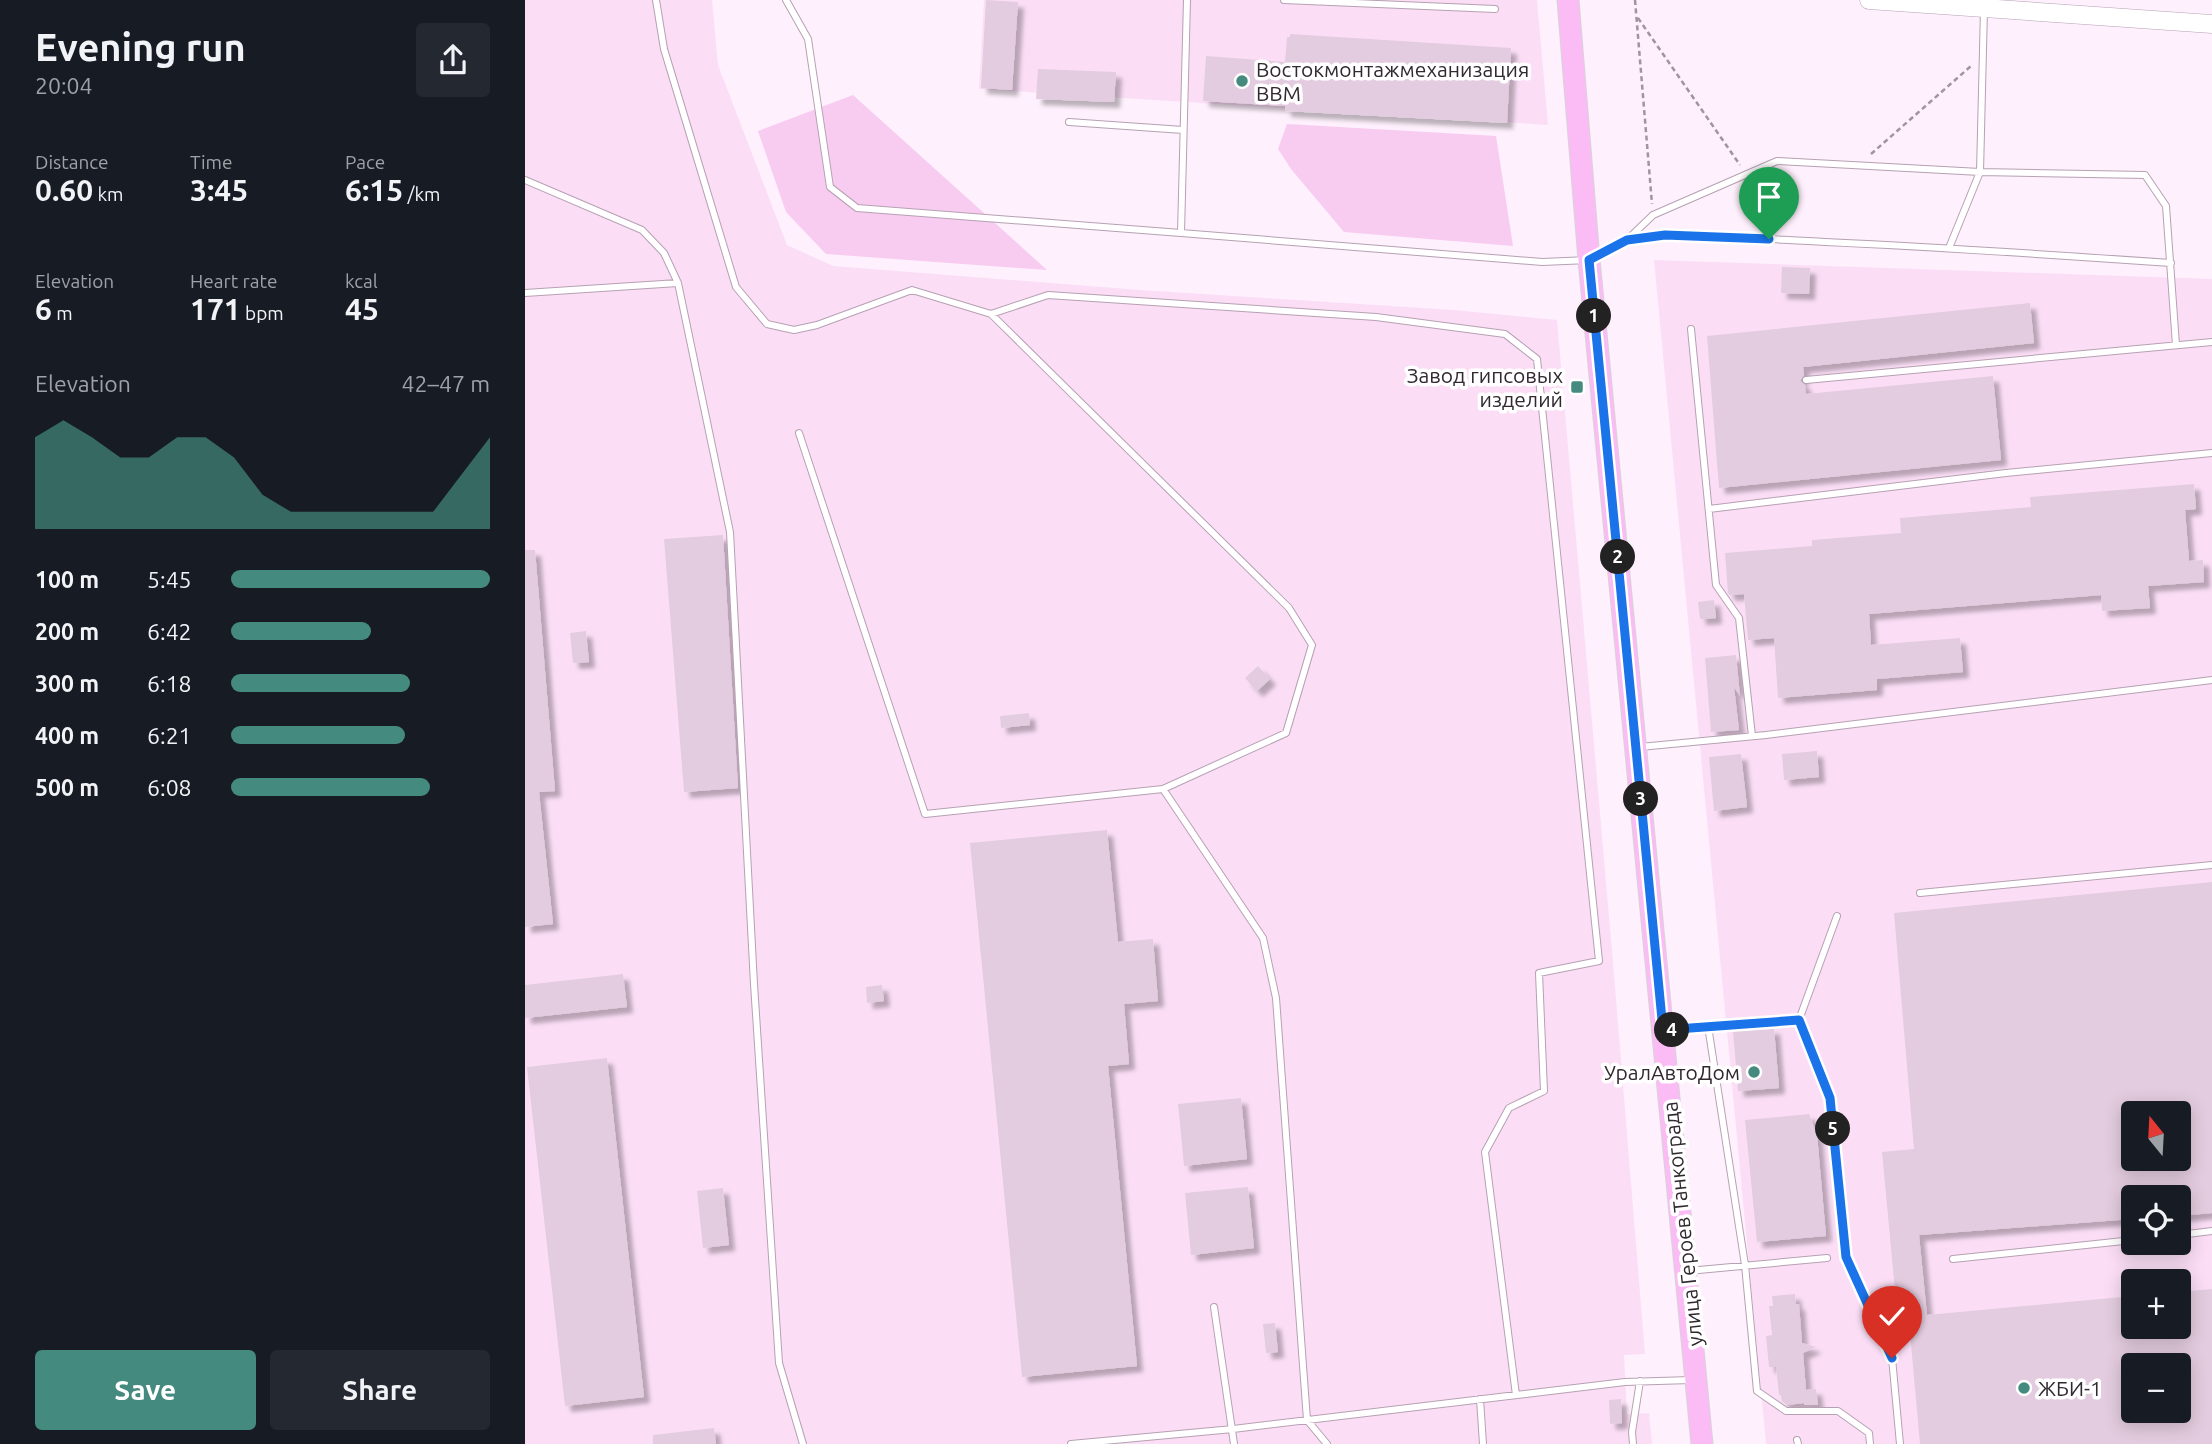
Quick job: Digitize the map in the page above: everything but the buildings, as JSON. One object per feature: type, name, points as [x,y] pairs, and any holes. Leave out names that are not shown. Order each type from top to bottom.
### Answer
[{"type":"main road","name":"улица Героев Танкограда","points":[[1568,0],[1589,260],[1702,1444]]},
{"type":"street","points":[[1869,0],[2212,24]]},
{"type":"lane","points":[[656,0],[664,49],[736,287],[767,324],[794,330],[817,325],[912,289],[991,314],[1289,608],[1312,645],[1286,733],[1163,789],[925,814],[799,433]]},
{"type":"lane","points":[[786,0],[808,39],[830,187],[857,208],[1542,262],[1589,260],[1627,240],[1653,215],[1777,161],[1980,172],[2145,175],[2166,206],[2176,345]]},
{"type":"lane","points":[[1181,233],[1187,0]]},
{"type":"lane","points":[[1283,0],[1495,9]]},
{"type":"lane","points":[[1949,248],[1980,172],[1985,7]]},
{"type":"lane","points":[[1069,122],[1183,130]]},
{"type":"lane","points":[[1748,174],[1769,218],[1769,239]]},
{"type":"lane","points":[[525,180],[642,230],[664,253],[678,283],[730,532],[754,984],[779,1363],[803,1444]]},
{"type":"lane","points":[[1627,240],[1665,235],[1769,239],[2171,263]]},
{"type":"lane","points":[[525,293],[678,283]]},
{"type":"lane","points":[[991,314],[1048,295],[1376,317],[1505,334],[1537,359],[1598,961],[1539,973],[1544,1091],[1509,1108],[1485,1152],[1516,1395]]},
{"type":"lane","points":[[1691,329],[1716,585],[1739,618],[1752,736]]},
{"type":"lane","points":[[1806,380],[2212,342]]},
{"type":"lane","points":[[1709,509],[2006,473],[2212,453]]},
{"type":"lane","points":[[1636,748],[2212,680]]},
{"type":"lane","points":[[1163,789],[1263,938],[1276,998],[1307,1420],[1325,1443]]},
{"type":"lane","points":[[1920,892],[2212,865]]},
{"type":"lane","points":[[1837,916],[1799,1020],[1830,1098],[1846,1257],[1892,1358],[1901,1444]]},
{"type":"lane","points":[[1663,1030],[1799,1020]]},
{"type":"lane","points":[[1708,1027],[1745,1265],[1757,1391],[1786,1411],[1838,1411],[1869,1433],[1870,1444]]},
{"type":"lane","points":[[2191,1234],[2212,1231]]},
{"type":"lane","points":[[1953,1259],[2121,1241]]},
{"type":"lane","points":[[1686,1271],[1827,1258]]},
{"type":"lane","points":[[1214,1307],[1234,1444]]},
{"type":"lane","points":[[1071,1444],[1233,1429],[1640,1381],[1697,1380]]},
{"type":"lane","points":[[1633,1444],[1632,1432],[1640,1381]]},
{"type":"lane","points":[[1480,1399],[1483,1444]]},
{"type":"path","points":[[1635,0],[1653,215]]},
{"type":"path","points":[[1636,16],[1748,174]]},
{"type":"path","points":[[1858,166],[1983,56]]},
{"type":"shaded area","points":[[525,0],[712,0],[718,65],[787,245],[833,266],[1140,290],[1454,310],[1557,320],[1645,1354],[1624,1355],[1627,1414],[1649,1413],[1652,1444],[525,1444]]},
{"type":"shaded area","points":[[984,0],[1537,0],[1548,125],[979,89]]},
{"type":"shaded area","points":[[853,95],[1047,270],[826,254],[786,212],[758,131]]},
{"type":"shaded area","points":[[1287,124],[1496,136],[1513,246],[1344,232],[1291,169],[1278,149]]},
{"type":"shaded area","points":[[1654,260],[2212,279],[2212,1444],[1766,1444]]},
{"type":"place","name":"Востокмонтажмеханизация ВВМ","points":[[1242,81]]},
{"type":"place","name":"Завод гипсовых изделий","points":[[1577,387]]},
{"type":"place","name":"УралАвтоДом","points":[[1754,1072]]},
{"type":"place","name":"ЖБИ-1","points":[[2024,1388]]},
{"type":"route","points":[[1769,239],[1665,235],[1627,240],[1589,260],[1663,1030],[1799,1020],[1830,1098],[1846,1257],[1892,1358]]}]
